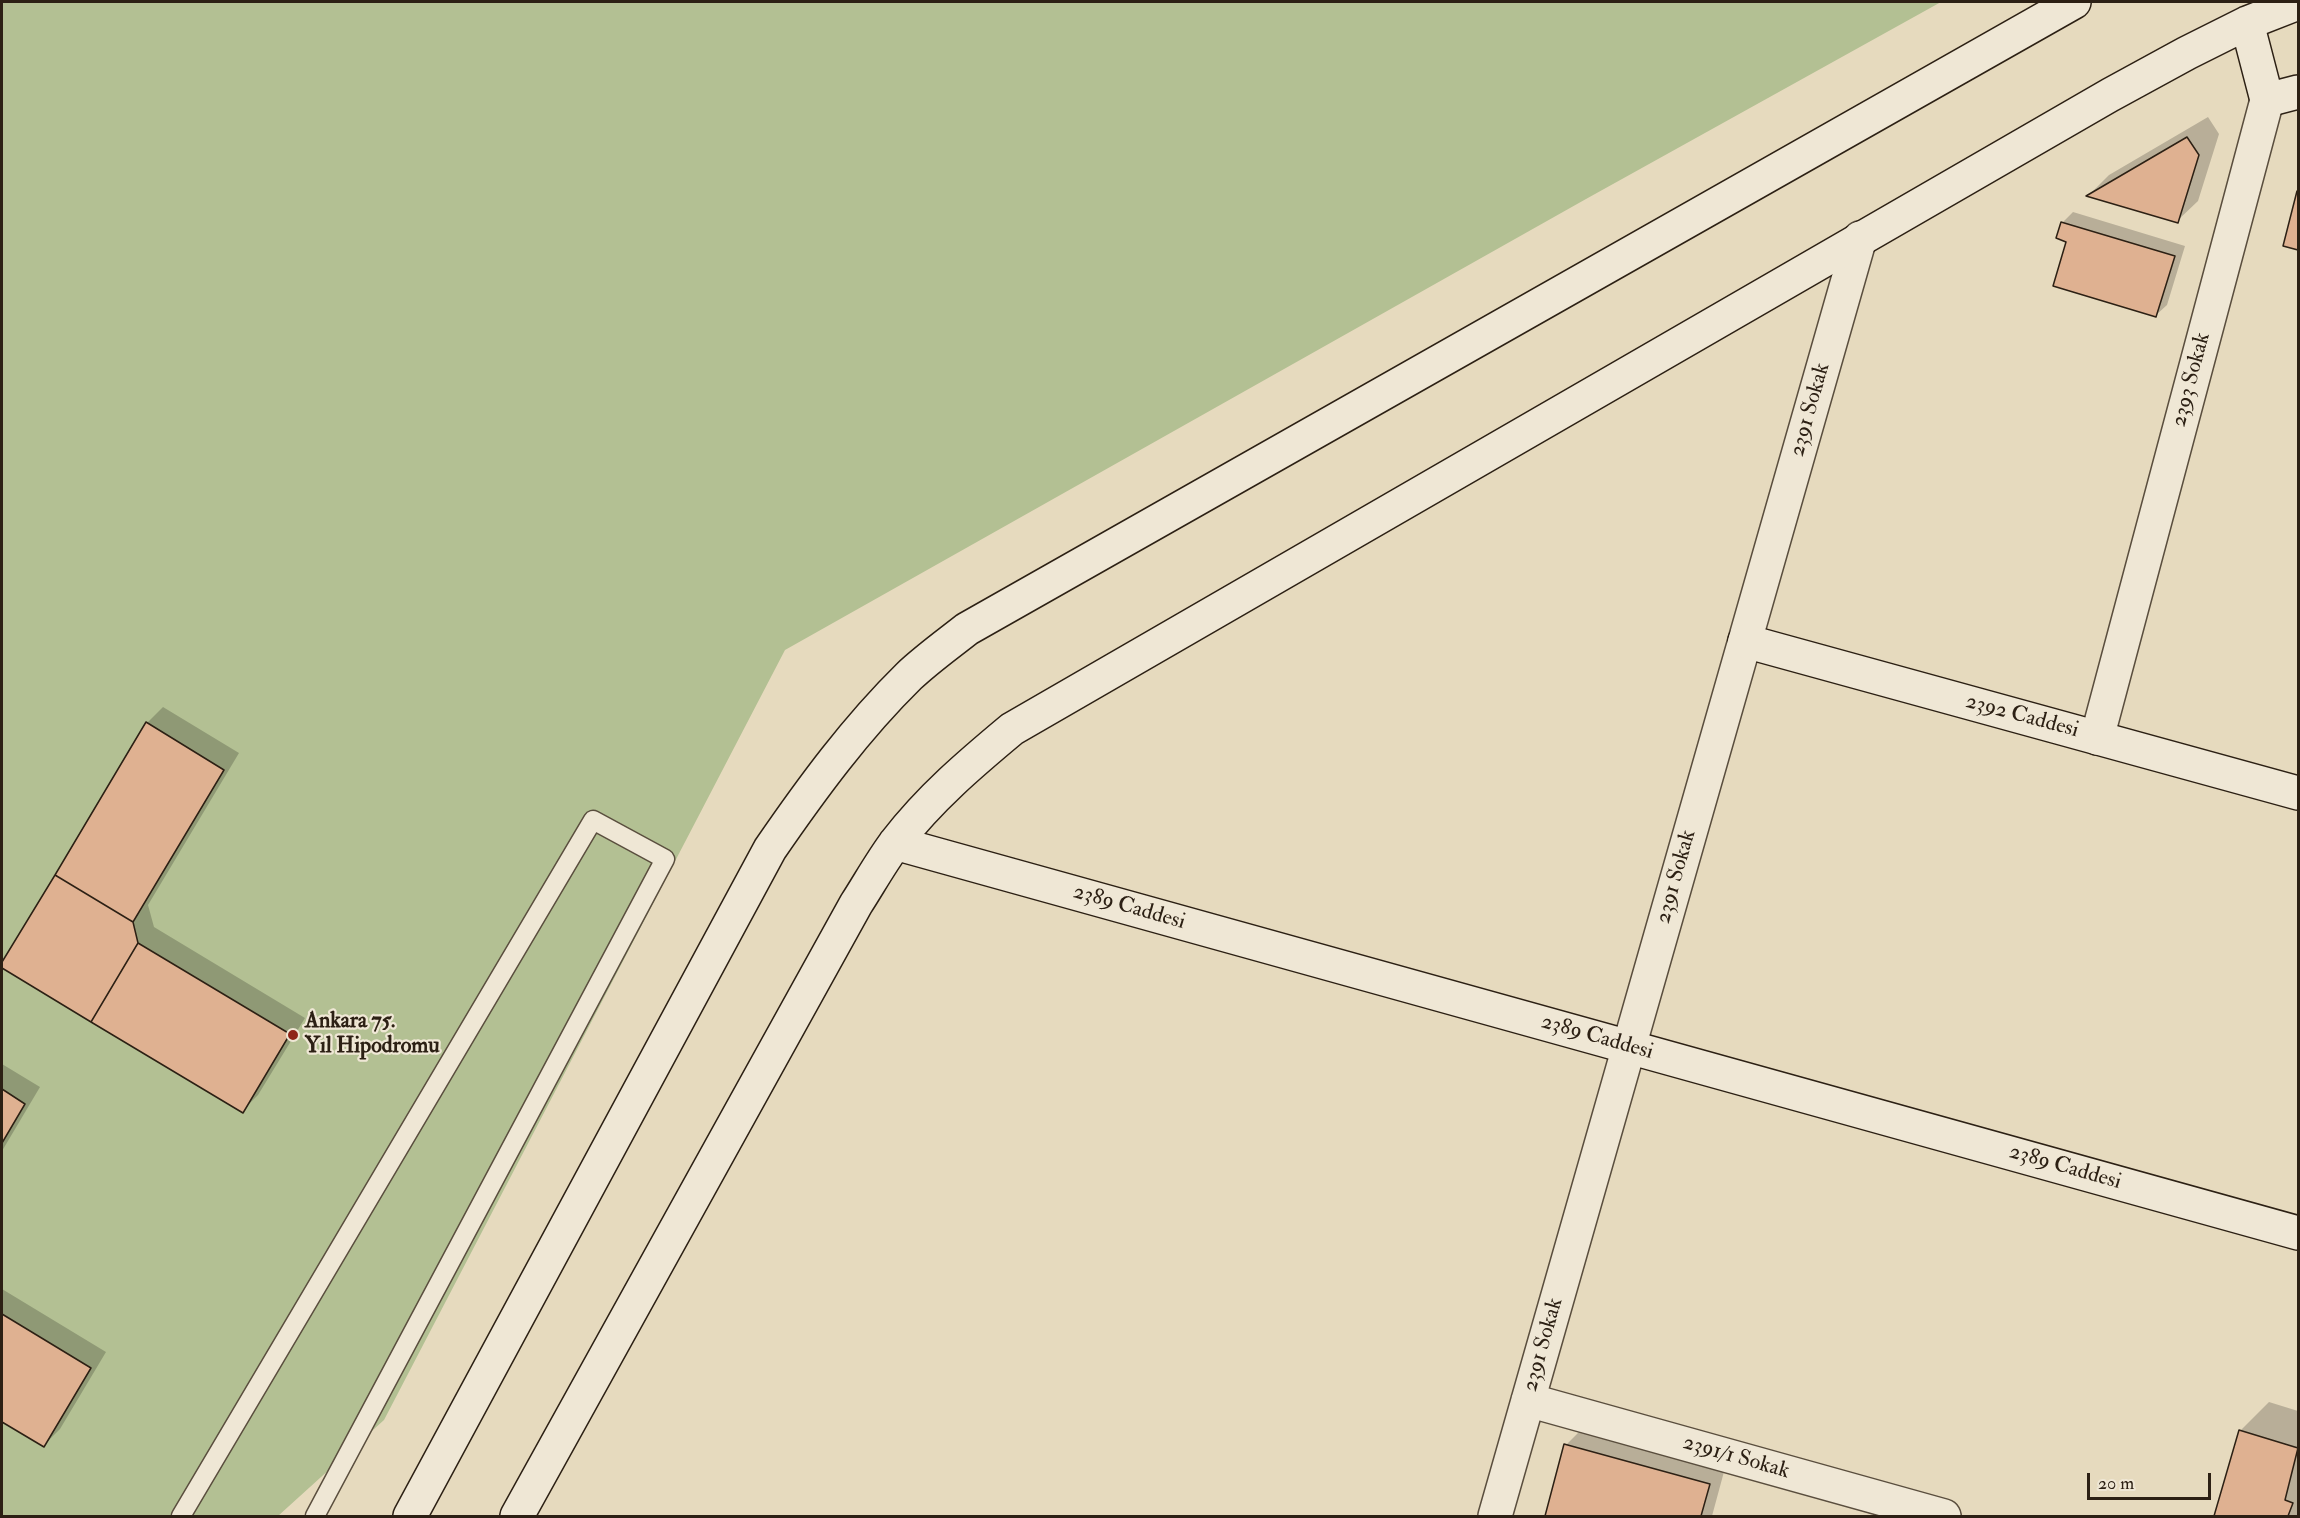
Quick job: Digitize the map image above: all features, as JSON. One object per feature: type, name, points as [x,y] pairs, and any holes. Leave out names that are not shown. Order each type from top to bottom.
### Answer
[{"type":"main road","points":[[410,1516],[770,849],[811,790],[863,724],[911,674],[967,629],[2074,2]]},
{"type":"main road","points":[[528,1514],[856,904],[895,843],[925,807],[958,774],[1012,729],[1860,238],[2187,53],[2247,23],[2298,3]]},
{"type":"main road","name":"2393 Sokak","points":[[2097,738],[2267,100],[2247,23]]},
{"type":"main road","points":[[2267,100],[2298,92]]},
{"type":"main road","name":"2391 Sokak","points":[[1495,1516],[1860,238]]},
{"type":"main road","name":"2392 Caddesi","points":[[1745,641],[2298,793]]},
{"type":"main road","name":"2389 Caddesi","points":[[895,843],[2298,1233]]},
{"type":"main road","name":"2391/1 Sokak","points":[[1528,1400],[1944,1516]]},
{"type":"lane","points":[[181,1516],[593,820],[665,859],[315,1516]]},
{"type":"green space","name":"Ankara 75. Yıl Hipodromu","points":[[2,2],[1941,2],[785,650],[384,1420],[278,1516],[2,1516]]},
{"type":"building","points":[[2187,137],[2199,155],[2178,223],[2086,196]]},
{"type":"building","points":[[2298,191],[2298,250],[2283,246]]},
{"type":"building","points":[[2061,222],[2175,256],[2156,317],[2053,286],[2066,242],[2056,238]]},
{"type":"building","points":[[146,722],[224,770],[133,922],[55,875]]},
{"type":"building","points":[[55,875],[133,922],[138,943],[91,1022],[2,968],[2,962]]},
{"type":"building","points":[[138,943],[290,1034],[243,1113],[91,1022]]},
{"type":"building","points":[[2,1089],[25,1104],[2,1143]]},
{"type":"building","points":[[2,1314],[91,1368],[44,1447],[2,1422]]},
{"type":"building","points":[[2239,1430],[2298,1448],[2285,1500],[2293,1503],[2288,1516],[2214,1516]]},
{"type":"building","points":[[1564,1444],[1710,1484],[1701,1516],[1545,1516]]},
{"type":"place","name":"Ankara 75. Yıl Hipodromu","points":[[293,1035]]}]
